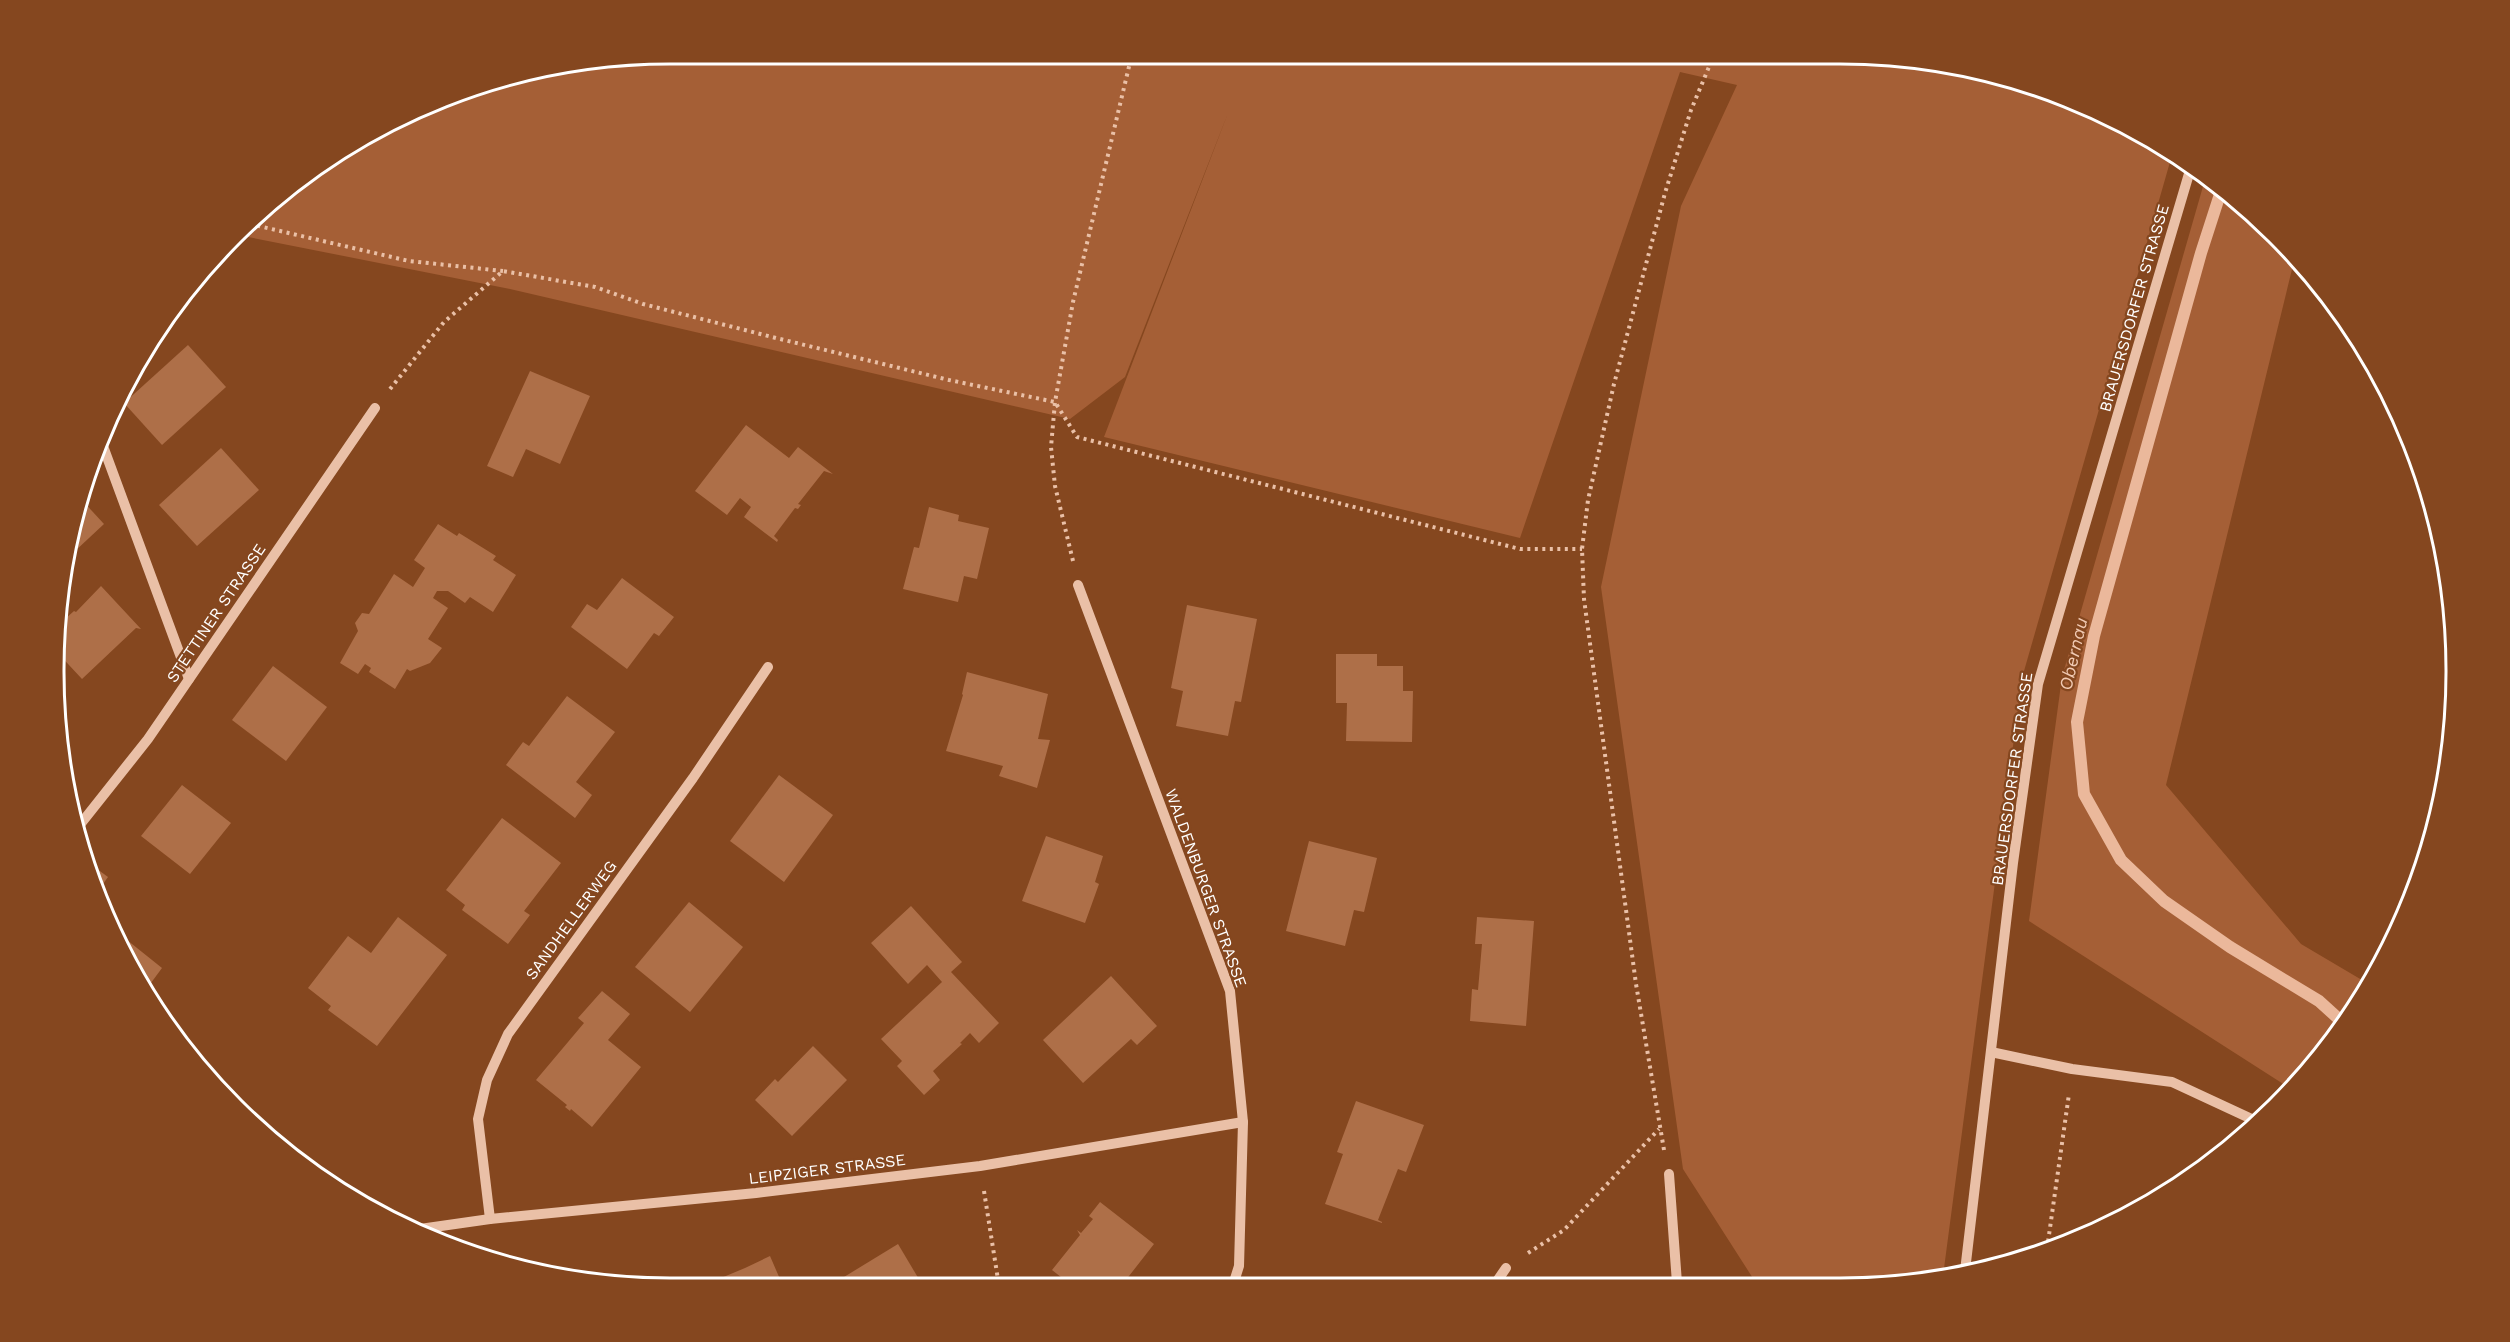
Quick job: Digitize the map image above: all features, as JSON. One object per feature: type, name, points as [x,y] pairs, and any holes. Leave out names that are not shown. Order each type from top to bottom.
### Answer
[{"type":"street","name":"BRAUERSDORFER STRASSE","points":[[1966,1264],[2013,863],[2038,684],[2188,176]]},
{"type":"street","name":"STETTINER STRASSE","points":[[83,821],[148,739],[375,408]]},
{"type":"street","points":[[106,453],[189,679]]},
{"type":"street","name":"WALDENBURGER STRASSE","points":[[1078,585],[1230,991],[1243,1122],[1239,1266],[1236,1277]]},
{"type":"street","name":"SANDHELLERWEG","points":[[490,1219],[478,1119],[487,1080],[508,1034],[693,778],[768,667]]},
{"type":"street","points":[[1991,1052],[2072,1069],[2172,1082],[2249,1118]]},
{"type":"street","name":"LEIPZIGER STRASSE","points":[[431,1227],[490,1219],[756,1193],[980,1166],[1243,1122]]},
{"type":"street","points":[[1669,1174],[1677,1277]]},
{"type":"street","points":[[1500,1277],[1506,1268]]},
{"type":"path","points":[[1078,585],[1055,486],[1051,447],[1055,402],[1073,302],[1129,65]]},
{"type":"path","points":[[1669,1174],[1636,984],[1585,611],[1582,549],[1588,500],[1620,362],[1668,183],[1691,110],[1710,65]]},
{"type":"path","points":[[259,226],[409,261],[503,271],[595,287],[643,304],[780,339],[950,380],[1055,402],[1077,437],[1520,549],[1582,549]]},
{"type":"path","points":[[375,408],[444,322],[503,271]]},
{"type":"path","points":[[2048,1240],[2072,1069]]},
{"type":"path","points":[[1506,1268],[1564,1230],[1660,1128]]},
{"type":"path","points":[[980,1166],[998,1277]]},
{"type":"shaded area","points":[[631,66],[1879,66],[1957,76],[2034,97],[2107,127],[2170,163],[2022,678],[1944,1268],[1879,1276],[1752,1277],[1683,1169],[1601,587],[1681,206],[1737,85],[1680,72],[1520,538],[1104,437],[1228,113],[1125,377],[1070,419],[510,289],[247,237],[271,215],[334,167],[403,127],[476,97],[514,85],[553,76]]},
{"type":"shaded area","points":[[2203,186],[2239,215],[2292,268],[2166,785],[2301,944],[2361,979],[2320,1040],[2283,1084],[2029,921],[2062,677]]},
{"type":"building","points":[[188,345],[226,387],[162,445],[126,405],[130,398]]},
{"type":"building","points":[[530,371],[590,396],[560,464],[526,449],[513,477],[487,466]]},
{"type":"building","points":[[746,425],[789,458],[798,447],[833,474],[824,471],[798,504],[801,505],[798,509],[795,508],[774,536],[777,542],[744,517],[751,507],[740,498],[727,515],[695,491]]},
{"type":"building","points":[[221,448],[259,490],[197,546],[159,505]]},
{"type":"building","points":[[87,506],[104,524],[77,549]]},
{"type":"building","points":[[929,507],[959,515],[958,521],[989,528],[977,579],[964,576],[958,602],[903,589],[914,547],[919,548]]},
{"type":"building","points":[[438,524],[457,536],[459,533],[496,556],[493,560],[516,575],[493,612],[470,597],[465,603],[448,591],[437,591],[433,598],[448,608],[428,639],[442,648],[430,663],[410,671],[407,669],[395,689],[369,672],[371,668],[365,664],[358,674],[340,663],[358,631],[355,623],[362,613],[369,614],[394,574],[413,587],[425,568],[414,560]]},
{"type":"building","points":[[622,578],[674,617],[659,636],[654,633],[627,669],[571,627],[587,604],[597,610]]},
{"type":"building","points":[[101,586],[141,629],[136,628],[82,679],[65,660],[67,617],[74,611],[76,612]]},
{"type":"building","points":[[1187,605],[1257,619],[1241,702],[1235,701],[1228,736],[1176,726],[1183,691],[1171,688]]},
{"type":"building","points":[[1336,654],[1377,654],[1377,666],[1403,666],[1403,691],[1413,691],[1412,742],[1346,741],[1347,703],[1336,703]]},
{"type":"building","points":[[273,666],[327,707],[286,761],[232,720]]},
{"type":"building","points":[[967,672],[1048,694],[1038,739],[1050,740],[1037,788],[999,776],[1003,766],[946,751],[963,695]]},
{"type":"building","points":[[567,696],[615,732],[576,782],[592,795],[575,818],[506,765],[523,742],[529,746]]},
{"type":"building","points":[[779,775],[833,815],[784,882],[730,841]]},
{"type":"building","points":[[182,785],[231,823],[190,874],[141,836]]},
{"type":"building","points":[[502,818],[561,863],[524,911],[530,915],[508,944],[462,910],[465,905],[446,890]]},
{"type":"building","points":[[1046,836],[1103,856],[1095,882],[1099,884],[1085,923],[1022,901]]},
{"type":"building","points":[[1309,841],[1377,858],[1364,912],[1354,910],[1345,946],[1286,931]]},
{"type":"building","points":[[99,870],[108,877],[104,883]]},
{"type":"building","points":[[689,902],[743,947],[690,1012],[635,967]]},
{"type":"building","points":[[911,906],[962,962],[951,972],[999,1023],[979,1043],[970,1033],[960,1043],[962,1044],[933,1071],[940,1080],[924,1095],[897,1066],[902,1061],[881,1039],[942,982],[927,965],[908,984],[871,943]]},
{"type":"building","points":[[398,917],[447,955],[377,1046],[328,1010],[331,1006],[308,988],[348,936],[371,953]]},
{"type":"building","points":[[1477,917],[1534,921],[1526,1026],[1470,1021],[1472,989],[1478,990],[1482,944],[1475,944]]},
{"type":"building","points":[[128,941],[162,968],[151,983]]},
{"type":"building","points":[[1111,976],[1157,1026],[1137,1045],[1131,1039],[1083,1083],[1043,1040]]},
{"type":"building","points":[[602,991],[630,1014],[608,1040],[641,1067],[592,1127],[571,1109],[570,1111],[565,1107],[567,1105],[536,1080],[584,1023],[578,1018]]},
{"type":"building","points":[[813,1046],[847,1080],[792,1136],[755,1100],[775,1079],[778,1082]]},
{"type":"building","points":[[1356,1101],[1424,1125],[1406,1172],[1398,1169],[1378,1220],[1382,1223],[1325,1204],[1343,1154],[1337,1152]]},
{"type":"building","points":[[1100,1202],[1154,1244],[1128,1277],[1061,1277],[1052,1270],[1080,1235],[1077,1230],[1081,1233],[1093,1219],[1089,1216]]},
{"type":"building","points":[[898,1244],[918,1277],[844,1277]]},
{"type":"building","points":[[770,1256],[779,1277],[724,1277]]},
{"type":"waterway","name":"Obernau","points":[[2219,199],[2201,253],[2094,636],[2077,722],[2084,794],[2121,860],[2164,901],[2230,947],[2319,1001],[2337,1017]]}]
